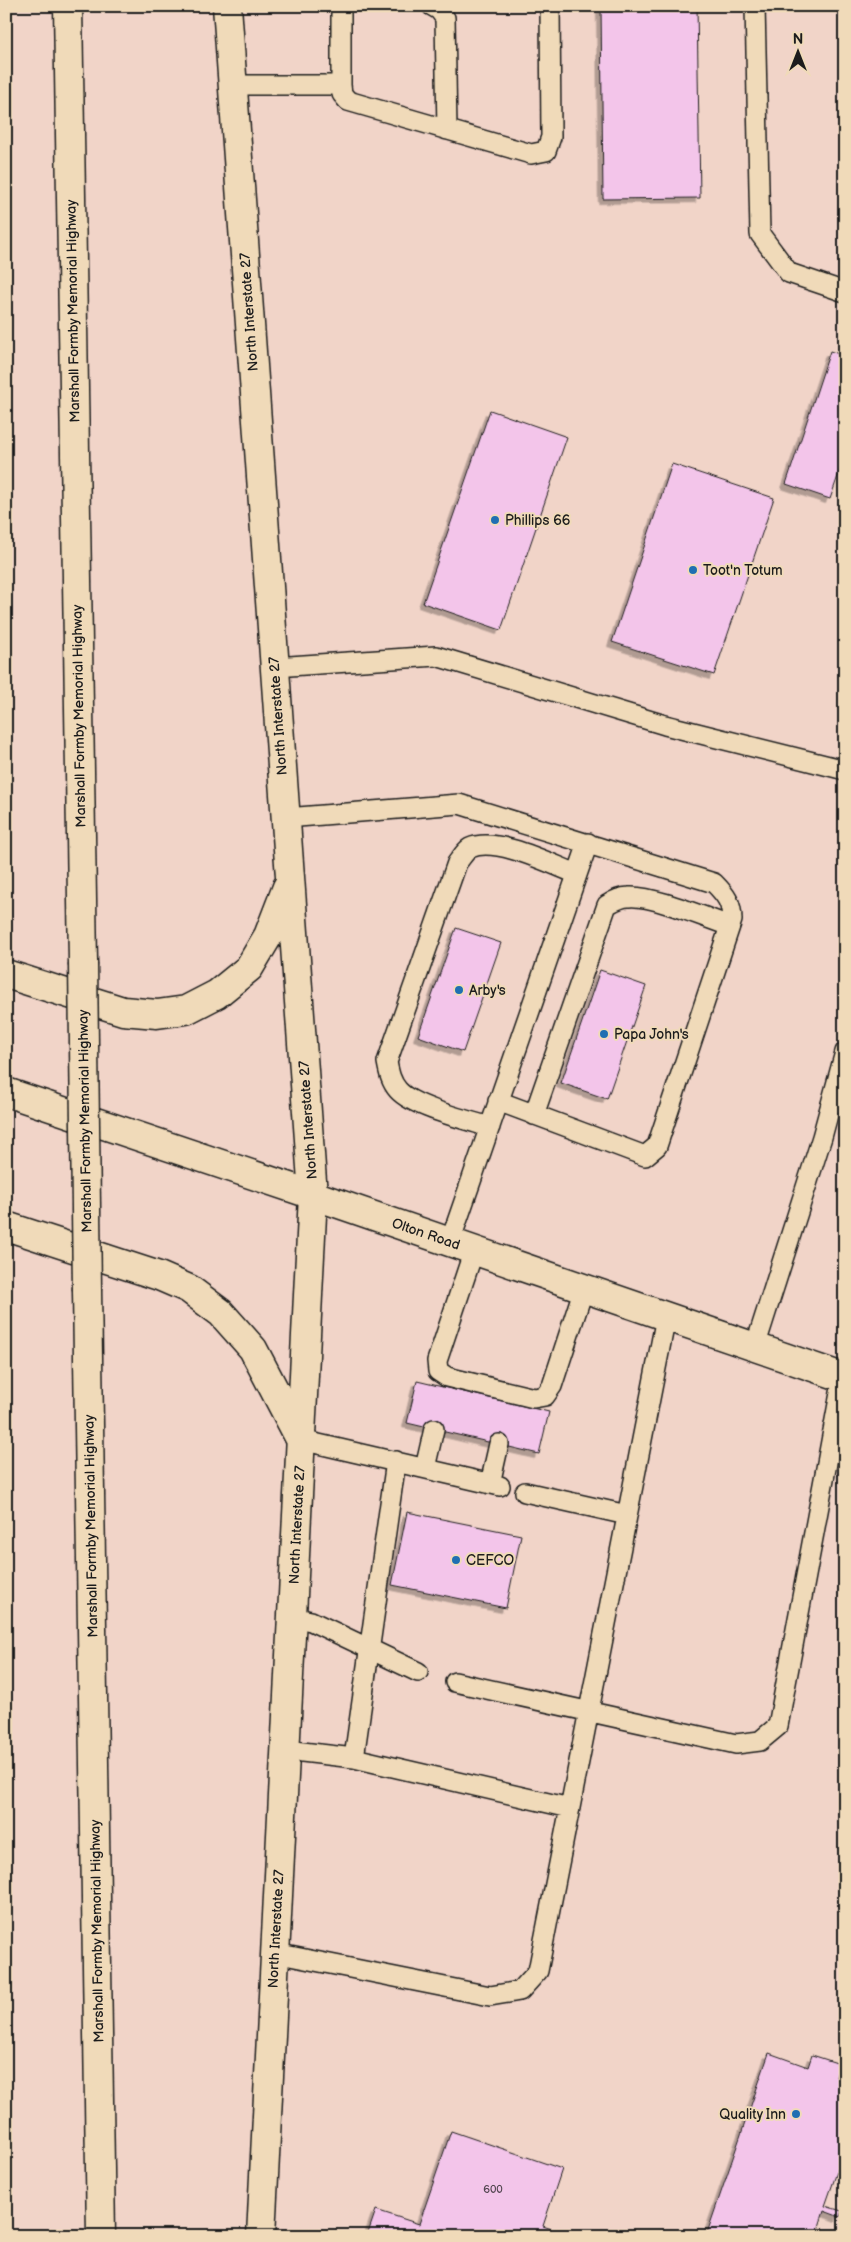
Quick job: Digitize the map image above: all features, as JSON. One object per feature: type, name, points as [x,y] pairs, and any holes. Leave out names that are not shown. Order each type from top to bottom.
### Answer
[{"type":"main road","name":"Marshall Formby Memorial Highway","points":[[68,6],[101,2236]]},
{"type":"main road","name":"North Interstate 27","points":[[227,6],[313,1195],[261,2236]]},
{"type":"main road","points":[[6,974],[123,1011],[157,1014],[186,1010],[217,994],[249,968],[268,936],[290,880]]},
{"type":"main road","name":"Olton Road","points":[[6,1092],[844,1377]]},
{"type":"main road","points":[[6,1226],[160,1276],[189,1289],[221,1313],[253,1350],[301,1440]]},
{"type":"lane","points":[[341,6],[341,85],[342,94],[348,102],[531,154],[546,151],[551,136],[550,6]]},
{"type":"lane","points":[[432,6],[439,10],[445,18],[447,130]]},
{"type":"lane","points":[[754,6],[760,234],[789,273],[845,292]]},
{"type":"lane","points":[[232,85],[341,85]]},
{"type":"lane","points":[[275,667],[436,656],[665,725],[845,770]]},
{"type":"lane","points":[[286,818],[458,804],[714,883],[723,891],[732,907],[730,926],[657,1146],[645,1156],[498,1101]]},
{"type":"lane","points":[[584,1288],[552,1386],[545,1396],[510,1398],[446,1383],[438,1370],[437,1361],[490,1127],[588,843]]},
{"type":"lane","points":[[490,1127],[412,1101],[399,1092],[390,1079],[387,1062],[457,863],[468,849],[484,844],[501,846],[577,874]]},
{"type":"lane","points":[[534,1115],[607,905],[619,898],[630,897],[649,900],[730,926]]},
{"type":"lane","points":[[755,1347],[822,1137],[845,1052]]},
{"type":"lane","points":[[275,1953],[490,1996],[520,1991],[538,1971],[666,1317]]},
{"type":"lane","points":[[455,1682],[736,1744],[760,1741],[778,1726],[844,1377]]},
{"type":"lane","points":[[425,1468],[434,1429]]},
{"type":"lane","points":[[301,1440],[495,1485],[499,1444]]},
{"type":"lane","points":[[354,1758],[396,1461]]},
{"type":"lane","points":[[525,1492],[627,1515]]},
{"type":"lane","points":[[292,1618],[311,1621],[418,1672]]},
{"type":"lane","points":[[285,1750],[354,1758],[570,1808]]},
{"type":"building","points":[[601,6],[697,6],[700,198],[603,199]]},
{"type":"building","points":[[830,351],[845,356],[845,456],[830,499],[786,484]]},
{"type":"building","name":"Phillips 66","points":[[490,410],[567,437],[501,630],[423,603]]},
{"type":"building","name":"Toot'n Totum","points":[[672,464],[774,498],[714,675],[612,642]]},
{"type":"building","name":"Arby's","points":[[456,928],[501,943],[463,1052],[418,1036]]},
{"type":"building","name":"Papa John's","points":[[600,970],[646,986],[607,1099],[561,1083]]},
{"type":"building","points":[[417,1381],[549,1412],[539,1454],[407,1423]]},
{"type":"building","name":"CEFCO","points":[[407,1512],[521,1535],[506,1608],[392,1585]]},
{"type":"building","name":"Quality Inn","points":[[769,2053],[808,2067],[812,2055],[840,2064],[836,2077],[845,2080],[845,2149],[825,2206],[842,2211],[840,2217],[824,2211],[816,2236],[706,2236]]},
{"type":"building","points":[[451,2131],[562,2169],[543,2226],[571,2236],[367,2236],[376,2210],[419,2224]]},
{"type":"place","name":"Phillips 66","points":[[495,520]]},
{"type":"place","name":"Toot'n Totum","points":[[693,570]]},
{"type":"place","name":"Arby's","points":[[459,990]]},
{"type":"place","name":"Papa John's","points":[[604,1034]]},
{"type":"place","name":"CEFCO","points":[[456,1560]]},
{"type":"place","name":"Quality Inn","points":[[796,2114]]}]
